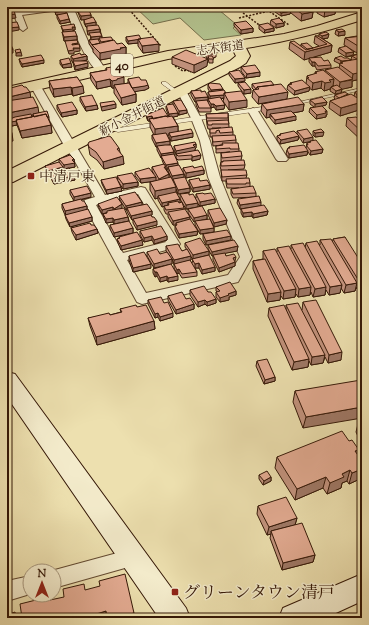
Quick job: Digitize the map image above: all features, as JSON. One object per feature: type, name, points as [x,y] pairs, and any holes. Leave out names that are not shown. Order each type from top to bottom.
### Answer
[{"type":"main road","name":"志木街道","points":[[7,92],[101,70],[154,61],[170,60],[238,45],[300,34],[362,16]]},
{"type":"main road","name":"新小金井街道","points":[[7,178],[241,60],[242,53],[238,45]]},
{"type":"street","points":[[18,18],[64,7]]},
{"type":"street","points":[[69,7],[84,43],[94,62],[101,70]]},
{"type":"street","points":[[35,85],[70,147],[78,157],[102,199]]},
{"type":"street","points":[[119,258],[174,244],[141,190],[89,203],[119,258],[142,298],[233,279],[246,257],[214,177],[205,141],[196,118],[180,92]]},
{"type":"street","points":[[253,111],[282,160]]},
{"type":"street","points":[[7,380],[176,618]]},
{"type":"street","points":[[62,577],[132,558]]},
{"type":"street","points":[[7,591],[22,587]]},
{"type":"street","points":[[293,618],[362,587]]},
{"type":"lane","points":[[164,83],[180,92]]},
{"type":"lane","points":[[290,104],[362,89]]},
{"type":"lane","points":[[107,128],[118,130],[276,107]]},
{"type":"path","points":[[127,7],[177,68],[183,71],[187,70],[192,72]]},
{"type":"path","points":[[239,18],[269,11],[290,26]]},
{"type":"path","points":[[243,13],[267,30]]},
{"type":"green space","points":[[135,7],[208,7],[214,11],[219,10],[237,25],[233,28],[241,35],[204,40],[180,18],[153,24]]},
{"type":"building","points":[[63,7],[66,11],[55,12],[54,8]]},
{"type":"building","points":[[76,7],[87,7],[87,8],[77,9]]},
{"type":"building","points":[[285,7],[291,11],[281,13],[276,9]]},
{"type":"building","points":[[293,7],[307,7],[313,12],[302,14]]},
{"type":"building","points":[[319,7],[336,7],[325,10]]},
{"type":"building","points":[[14,10],[15,14],[7,15],[7,11]]},
{"type":"building","points":[[89,10],[91,15],[81,16],[78,12]]},
{"type":"building","points":[[67,13],[69,19],[60,21],[57,15]]},
{"type":"building","points":[[93,17],[96,22],[85,24],[84,20]]},
{"type":"building","points":[[279,18],[284,23],[276,24],[271,20]]},
{"type":"building","points":[[246,21],[253,28],[241,30],[234,23]]},
{"type":"building","points":[[17,22],[19,27],[8,28],[7,23]]},
{"type":"building","points":[[268,23],[274,28],[265,30],[259,25]]},
{"type":"building","points":[[74,24],[75,27],[72,27],[73,29],[63,30],[61,26]]},
{"type":"building","points":[[98,25],[100,29],[87,31],[87,26]]},
{"type":"building","points":[[342,29],[345,31],[339,32],[336,30]]},
{"type":"building","points":[[75,31],[77,36],[64,37],[62,32]]},
{"type":"building","points":[[100,32],[102,36],[91,37],[89,33]]},
{"type":"building","points":[[326,32],[329,34],[322,36],[319,34]]},
{"type":"building","points":[[139,35],[141,39],[128,41],[126,37]]},
{"type":"building","points":[[315,36],[318,36],[332,45],[305,52],[290,42],[294,41],[306,50],[327,44]]},
{"type":"building","points":[[362,36],[362,45],[358,46],[345,38]]},
{"type":"building","points":[[111,37],[113,40],[101,42],[99,38]]},
{"type":"building","points":[[153,37],[159,44],[142,46],[138,39]]},
{"type":"building","points":[[98,39],[100,43],[92,45],[89,40]]},
{"type":"building","points":[[77,40],[78,43],[72,45],[79,44],[80,48],[73,48],[74,50],[68,51],[65,41]]},
{"type":"building","points":[[114,40],[117,44],[122,43],[126,47],[100,53],[92,45]]},
{"type":"building","points":[[10,43],[13,49],[7,50],[7,44]]},
{"type":"building","points":[[307,43],[313,48],[307,49],[301,44]]},
{"type":"building","points":[[346,46],[354,52],[346,53],[339,48]]},
{"type":"building","points":[[20,49],[21,52],[16,53],[15,50]]},
{"type":"building","points":[[186,50],[208,59],[194,65],[172,57]]},
{"type":"building","points":[[215,50],[216,54],[207,54],[205,51]]},
{"type":"building","points":[[80,53],[81,55],[85,54],[87,56],[73,59],[71,56]]},
{"type":"building","points":[[362,53],[362,62],[352,56]]},
{"type":"building","points":[[41,55],[44,60],[22,64],[19,59]]},
{"type":"building","points":[[208,56],[212,56],[214,59],[209,59]]},
{"type":"building","points":[[341,56],[351,60],[342,61],[335,58]]},
{"type":"building","points":[[321,57],[324,61],[328,60],[331,65],[318,66],[309,58]]},
{"type":"building","points":[[69,58],[71,63],[62,65],[60,60]]},
{"type":"building","points":[[358,59],[362,62],[362,69],[359,70],[362,72],[353,74],[339,64],[343,63],[340,62]]},
{"type":"building","points":[[73,61],[87,61],[88,63],[75,66]]},
{"type":"building","points":[[255,65],[260,72],[247,74],[241,67]]},
{"type":"building","points":[[117,66],[123,73],[121,74],[124,77],[117,80],[112,81],[110,79],[96,82],[90,73],[107,70],[106,68]]},
{"type":"building","points":[[338,67],[353,79],[340,82],[325,70]]},
{"type":"building","points":[[239,70],[245,78],[235,79],[229,72]]},
{"type":"building","points":[[323,70],[334,79],[329,80],[331,82],[325,83],[322,81],[313,83],[307,78],[309,78],[307,76],[317,73],[315,72]]},
{"type":"building","points":[[77,77],[83,86],[53,89],[49,81]]},
{"type":"building","points":[[139,77],[141,80],[146,80],[148,85],[132,88],[128,79]]},
{"type":"building","points":[[302,80],[310,87],[295,91],[288,85],[292,84],[290,83]]},
{"type":"building","points":[[271,81],[274,85],[257,87],[256,89],[252,84]]},
{"type":"building","points":[[245,82],[251,89],[244,90],[238,83]]},
{"type":"building","points":[[129,83],[136,94],[121,98],[114,85]]},
{"type":"building","points":[[210,83],[220,84],[223,89],[211,90],[208,85]]},
{"type":"building","points":[[281,84],[288,92],[259,97],[253,90],[259,89],[257,87]]},
{"type":"building","points":[[22,85],[30,92],[9,97],[7,94],[7,89]]},
{"type":"building","points":[[337,85],[342,89],[336,91],[331,87]]},
{"type":"building","points":[[201,90],[201,92],[205,91],[208,97],[195,98],[191,91]]},
{"type":"building","points":[[224,90],[226,93],[224,93],[224,95],[210,96],[208,92]]},
{"type":"building","points":[[241,91],[247,100],[229,102],[224,93]]},
{"type":"building","points":[[359,91],[362,94],[357,95],[355,92]]},
{"type":"building","points":[[345,92],[348,94],[339,98],[335,95]]},
{"type":"building","points":[[351,94],[362,102],[341,108],[330,101]]},
{"type":"building","points":[[92,95],[97,105],[85,107],[80,97]]},
{"type":"building","points":[[33,97],[38,107],[8,113],[7,101]]},
{"type":"building","points":[[220,97],[225,105],[216,106],[211,104],[208,99]]},
{"type":"building","points":[[298,97],[304,104],[267,110],[262,104]]},
{"type":"building","points":[[322,97],[327,102],[315,104],[310,100]]},
{"type":"building","points":[[181,100],[187,110],[179,111],[173,101]]},
{"type":"building","points":[[207,100],[211,108],[199,108],[196,101]]},
{"type":"building","points":[[114,101],[116,104],[101,107],[100,103]]},
{"type":"building","points":[[72,102],[77,110],[61,113],[57,105]]},
{"type":"building","points":[[173,104],[178,113],[169,114],[166,105]]},
{"type":"building","points":[[322,106],[327,111],[325,111],[326,113],[317,115],[310,108]]},
{"type":"building","points":[[163,108],[168,116],[153,119],[152,116],[147,117],[146,115]]},
{"type":"building","points":[[47,111],[49,117],[47,117],[46,114],[34,117],[33,114]]},
{"type":"building","points":[[291,111],[296,116],[275,120],[270,114]]},
{"type":"building","points":[[228,113],[228,118],[207,118],[206,114]]},
{"type":"building","points":[[31,114],[32,117],[16,120],[17,121],[11,122],[10,119],[15,117]]},
{"type":"building","points":[[46,114],[51,125],[20,131],[16,120]]},
{"type":"building","points":[[172,116],[178,126],[155,129],[149,119]]},
{"type":"building","points":[[356,117],[362,122],[362,132],[347,118]]},
{"type":"building","points":[[7,119],[10,125],[7,126]]},
{"type":"building","points":[[228,120],[229,124],[212,125],[208,125],[207,121]]},
{"type":"building","points":[[8,125],[12,133],[7,134],[7,126]]},
{"type":"building","points":[[232,127],[233,132],[220,133],[219,130],[216,131],[216,133],[210,133],[210,129]]},
{"type":"building","points":[[191,129],[193,133],[171,137],[169,133]]},
{"type":"building","points":[[307,129],[313,137],[304,139],[297,131]]},
{"type":"building","points":[[321,129],[324,132],[315,133],[313,131]]},
{"type":"building","points":[[294,131],[299,136],[281,140],[277,136],[281,135],[280,134]]},
{"type":"building","points":[[166,133],[170,141],[156,143],[152,135]]},
{"type":"building","points":[[235,135],[236,140],[213,142],[212,136]]},
{"type":"building","points":[[109,136],[119,148],[117,149],[123,156],[103,162],[88,144],[89,142]]},
{"type":"building","points":[[316,140],[323,149],[311,151],[306,145],[308,145],[307,143],[311,142],[310,141]]},
{"type":"building","points":[[195,142],[196,144],[193,145],[195,147],[176,151],[174,146]]},
{"type":"building","points":[[222,143],[238,143],[239,149],[216,149],[216,146],[223,145]]},
{"type":"building","points":[[171,145],[174,152],[161,154],[157,146]]},
{"type":"building","points":[[304,145],[308,151],[289,154],[287,150],[290,148],[289,147]]},
{"type":"building","points":[[198,150],[201,155],[192,157],[192,155],[178,156],[176,154]]},
{"type":"building","points":[[241,151],[242,156],[222,158],[221,153]]},
{"type":"building","points":[[174,154],[178,163],[166,165],[161,156]]},
{"type":"building","points":[[70,155],[74,159],[72,160],[75,163],[64,165],[59,159]]},
{"type":"building","points":[[244,160],[245,165],[221,166],[221,162],[223,161]]},
{"type":"building","points":[[59,162],[63,167],[48,171],[45,166]]},
{"type":"building","points":[[164,164],[166,167],[164,167],[169,174],[159,179],[152,167]]},
{"type":"building","points":[[179,165],[184,174],[172,176],[168,167]]},
{"type":"building","points":[[193,166],[194,168],[202,166],[204,170],[186,173],[183,168]]},
{"type":"building","points":[[69,168],[74,176],[54,180],[49,172]]},
{"type":"building","points":[[149,168],[156,177],[140,179],[135,172]]},
{"type":"building","points":[[221,170],[246,170],[247,175],[222,177]]},
{"type":"building","points":[[132,173],[138,182],[123,184],[117,176]]},
{"type":"building","points":[[116,177],[121,187],[106,190],[101,180]]},
{"type":"building","points":[[171,177],[176,187],[155,191],[150,182]]},
{"type":"building","points":[[185,177],[190,188],[178,190],[173,179]]},
{"type":"building","points":[[199,178],[200,181],[207,180],[210,185],[193,188],[189,180]]},
{"type":"building","points":[[249,178],[250,183],[246,184],[227,184],[226,179]]},
{"type":"building","points":[[87,186],[91,193],[74,197],[70,190]]},
{"type":"building","points":[[253,186],[256,193],[233,194],[231,189]]},
{"type":"building","points":[[135,192],[142,202],[126,206],[119,196]]},
{"type":"building","points":[[176,192],[180,199],[162,203],[158,196]]},
{"type":"building","points":[[189,193],[189,195],[193,194],[198,203],[186,205],[180,194]]},
{"type":"building","points":[[211,193],[215,199],[200,202],[196,194]]},
{"type":"building","points":[[259,196],[261,202],[240,205],[238,199]]},
{"type":"building","points":[[117,197],[122,204],[114,209],[113,207],[102,210],[98,204]]},
{"type":"building","points":[[81,199],[87,206],[65,211],[62,204]]},
{"type":"building","points":[[178,201],[179,203],[182,202],[184,208],[166,210],[164,206],[169,205],[168,203]]},
{"type":"building","points":[[147,204],[152,211],[131,216],[127,208]]},
{"type":"building","points":[[264,205],[268,211],[253,214],[252,212],[243,213],[241,209]]},
{"type":"building","points":[[202,206],[207,215],[194,218],[188,209]]},
{"type":"building","points":[[124,208],[128,217],[114,220],[113,218],[106,219],[103,214],[107,213],[107,211]]},
{"type":"building","points":[[220,208],[227,220],[214,223],[208,210]]},
{"type":"building","points":[[88,209],[92,217],[69,223],[65,215]]},
{"type":"building","points":[[185,209],[190,217],[173,221],[168,212]]},
{"type":"building","points":[[151,215],[157,221],[137,226],[133,219]]},
{"type":"building","points":[[190,219],[198,231],[179,234],[175,226],[177,225],[176,223]]},
{"type":"building","points":[[210,219],[214,228],[200,230],[195,221]]},
{"type":"building","points":[[129,221],[133,228],[114,233],[110,225]]},
{"type":"building","points":[[90,223],[97,229],[76,235],[71,228]]},
{"type":"building","points":[[161,226],[167,236],[154,240],[152,236],[144,238],[140,231]]},
{"type":"building","points":[[227,230],[231,236],[206,241],[203,234]]},
{"type":"building","points":[[137,232],[142,240],[121,246],[117,239],[120,238],[119,237]]},
{"type":"building","points":[[345,237],[362,264],[362,281],[359,281],[333,239]]},
{"type":"building","points":[[200,238],[209,251],[193,255],[185,243]]},
{"type":"building","points":[[331,239],[357,283],[346,285],[320,240]]},
{"type":"building","points":[[234,240],[238,246],[212,252],[208,245]]},
{"type":"building","points":[[317,241],[342,285],[330,287],[306,243]]},
{"type":"building","points":[[303,243],[326,287],[315,289],[291,245]]},
{"type":"building","points":[[178,244],[182,251],[187,249],[191,256],[174,260],[166,246]]},
{"type":"building","points":[[289,246],[311,287],[299,289],[277,248]]},
{"type":"building","points":[[157,249],[160,254],[167,252],[172,259],[154,264],[147,252]]},
{"type":"building","points":[[275,249],[296,289],[284,291],[263,251]]},
{"type":"building","points":[[144,252],[151,264],[133,268],[129,256]]},
{"type":"building","points":[[225,253],[226,256],[234,254],[236,257],[233,258],[235,262],[219,268],[213,255]]},
{"type":"building","points":[[209,255],[215,267],[202,270],[199,263],[195,264],[192,259]]},
{"type":"building","points":[[265,259],[281,292],[268,294],[253,261]]},
{"type":"building","points":[[190,260],[197,272],[182,274],[179,269],[177,270],[174,264]]},
{"type":"building","points":[[171,264],[178,276],[168,278],[167,276],[160,278],[157,272],[153,269]]},
{"type":"building","points":[[230,282],[236,291],[220,298],[216,292],[220,291],[216,287]]},
{"type":"building","points":[[204,286],[216,299],[207,302],[205,300],[198,302],[190,290]]},
{"type":"building","points":[[182,292],[186,299],[190,298],[194,304],[176,310],[168,296]]},
{"type":"building","points":[[161,297],[164,303],[168,302],[173,313],[160,317],[158,313],[155,314],[148,300]]},
{"type":"building","points":[[316,300],[342,352],[329,355],[303,302]]},
{"type":"building","points":[[298,303],[325,355],[312,357],[286,305]]},
{"type":"building","points":[[136,305],[137,307],[146,305],[154,321],[96,337],[88,318],[109,313],[110,315],[122,312],[120,309]]},
{"type":"building","points":[[284,305],[309,359],[294,362],[269,308]]},
{"type":"building","points":[[267,359],[275,377],[265,380],[257,361]]},
{"type":"building","points":[[361,380],[362,407],[306,417],[295,391]]},
{"type":"building","points":[[362,423],[362,432],[358,424]]},
{"type":"building","points":[[342,431],[349,441],[352,440],[359,450],[355,451],[362,461],[362,469],[352,473],[350,470],[342,474],[344,477],[330,483],[326,477],[297,489],[277,457]]},
{"type":"building","points":[[267,471],[271,477],[264,481],[259,475]]},
{"type":"building","points":[[286,497],[297,518],[269,527],[258,506]]},
{"type":"building","points":[[302,523],[315,555],[283,563],[271,531]]},
{"type":"building","points":[[125,574],[134,613],[114,618],[107,618],[106,611],[90,616],[90,618],[22,618],[20,604],[62,603],[62,597],[64,597],[63,589],[84,584],[85,590],[100,586],[99,581]]},
{"type":"building","points":[[15,612],[16,618],[7,618],[7,615]]},
{"type":"place","name":"中清戸東","points":[[31,176]]},
{"type":"place","name":"グリーンタウン清戸","points":[[175,592]]}]
